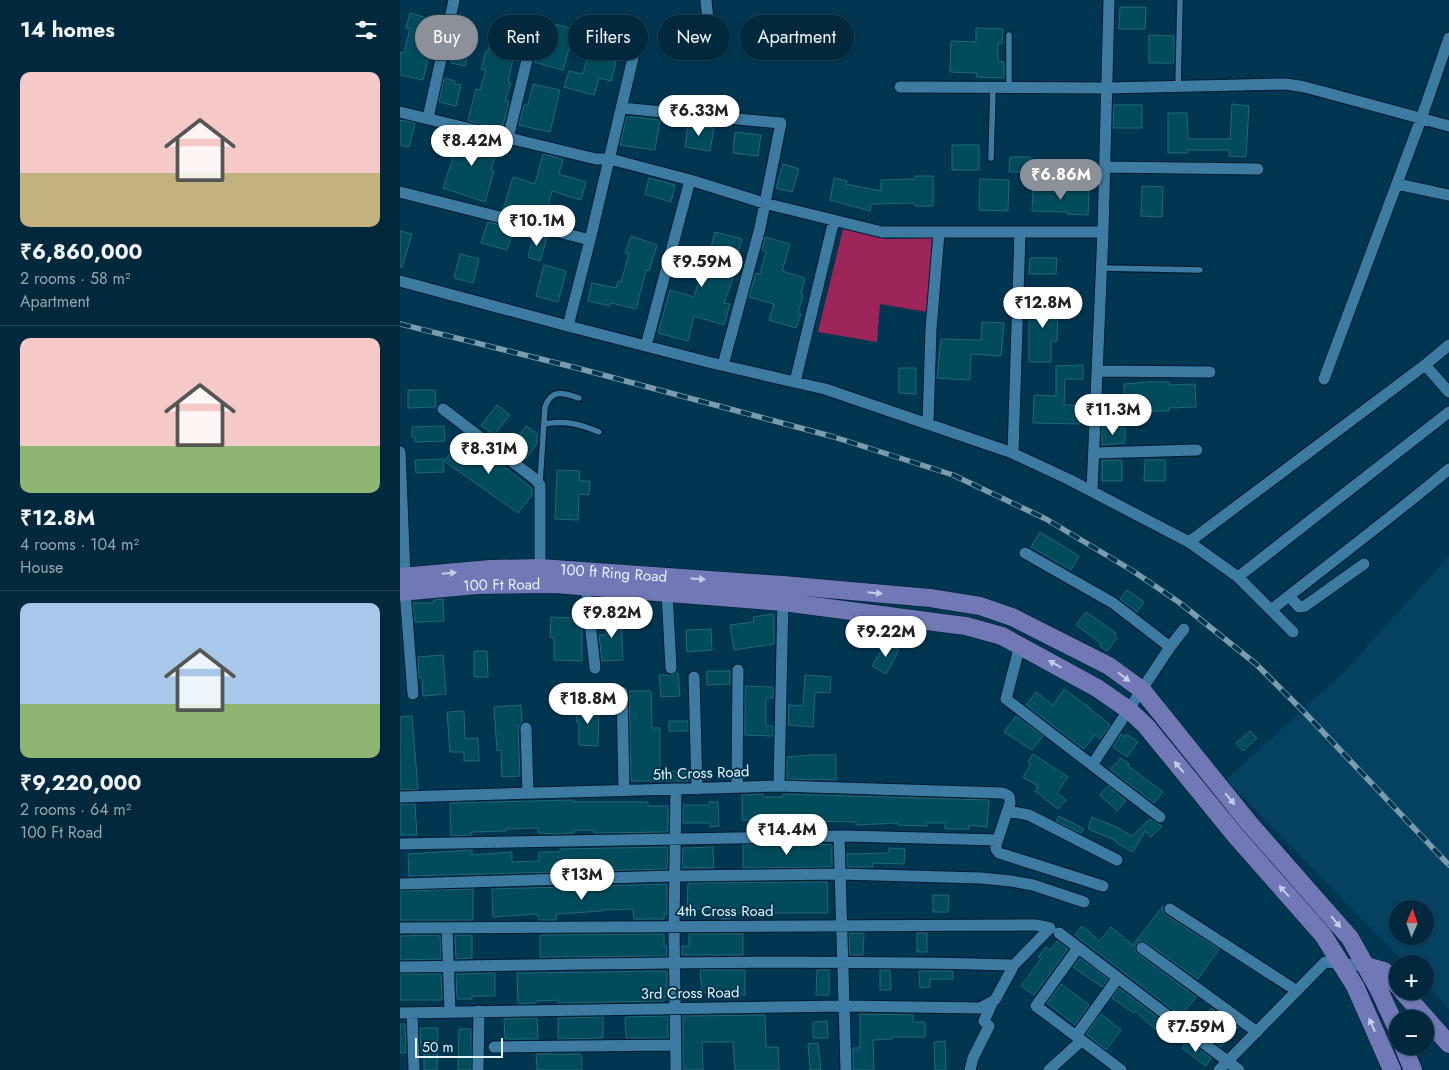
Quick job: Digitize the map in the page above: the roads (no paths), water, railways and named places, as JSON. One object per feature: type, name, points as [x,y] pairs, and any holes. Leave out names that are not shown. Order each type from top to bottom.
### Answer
[{"type":"main road","name":"100 ft Ring Road","points":[[402,584],[490,569],[540,568],[783,594],[826,588],[930,598],[988,609],[1012,616],[1109,666],[1142,690],[1249,823],[1350,938],[1389,1013]]},
{"type":"main road","name":"100 Ft Road","points":[[402,584],[554,584],[667,592],[783,594],[814,606],[966,626],[1002,636],[1097,688],[1129,710],[1146,726],[1235,835],[1323,935],[1355,986],[1392,1070]]},
{"type":"main road","points":[[1366,966],[1384,971],[1389,976]]},
{"type":"main road","points":[[1410,1000],[1449,1044]]},
{"type":"main road","points":[[1407,1055],[1413,1070]]},
{"type":"street","points":[[428,118],[454,0]]},
{"type":"street","points":[[706,0],[707,15]]},
{"type":"street","points":[[1092,491],[1104,232],[1110,0]]},
{"type":"street","points":[[1324,379],[1446,55],[1449,38]]},
{"type":"street","points":[[508,138],[527,60]]},
{"type":"street","points":[[568,326],[632,60]]},
{"type":"street","points":[[900,87],[1107,88],[1278,84],[1305,87],[1449,126]]},
{"type":"street","points":[[621,108],[781,123],[760,228],[722,365]]},
{"type":"street","points":[[400,112],[596,159],[610,159],[690,180],[764,203],[882,232],[1104,232]]},
{"type":"street","points":[[1105,168],[1258,169]]},
{"type":"street","points":[[646,346],[690,180]]},
{"type":"street","points":[[1397,184],[1449,195]]},
{"type":"street","points":[[400,192],[590,240]]},
{"type":"street","points":[[795,382],[834,220]]},
{"type":"street","points":[[1013,453],[1020,232]]},
{"type":"street","points":[[928,423],[931,330],[939,233]]},
{"type":"street","points":[[400,282],[646,346],[825,389],[1013,453],[1092,491],[1189,542],[1238,577],[1293,632]]},
{"type":"street","points":[[1189,542],[1449,345]]},
{"type":"street","points":[[1425,365],[1449,392]]},
{"type":"street","points":[[1097,371],[1210,372]]},
{"type":"street","points":[[443,409],[535,479],[540,485],[540,568]]},
{"type":"street","points":[[1238,577],[1449,412]]},
{"type":"street","points":[[1094,453],[1197,450]]},
{"type":"street","points":[[400,452],[402,584],[413,694]]},
{"type":"street","points":[[1271,610],[1405,506],[1449,469]]},
{"type":"street","points":[[1025,553],[1113,603],[1170,647]]},
{"type":"street","points":[[1289,596],[1299,607],[1305,606],[1364,564]]},
{"type":"street","points":[[586,586],[595,668]]},
{"type":"street","points":[[667,592],[671,668]]},
{"type":"street","points":[[779,786],[783,594]]},
{"type":"street","points":[[1092,765],[1170,647],[1184,629]]},
{"type":"street","points":[[1020,645],[1006,699],[1160,818]]},
{"type":"street","points":[[737,787],[738,670]]},
{"type":"street","points":[[694,677],[697,789]]},
{"type":"street","points":[[622,692],[624,790]]},
{"type":"street","points":[[526,728],[528,793]]},
{"type":"street","name":"5th Cross Road","points":[[400,797],[779,786],[1002,793],[1010,797],[1008,811]]},
{"type":"street","points":[[676,789],[674,876],[676,1070]]},
{"type":"street","points":[[1104,886],[999,853],[996,849],[997,840],[1008,811],[1029,815],[1118,860]]},
{"type":"street","points":[[839,836],[846,1070]]},
{"type":"street","points":[[400,844],[839,836],[997,840]]},
{"type":"street","points":[[400,884],[674,876],[840,874],[980,878],[1011,881],[1033,885],[1084,902]]},
{"type":"street","points":[[1170,909],[1297,991]]},
{"type":"street","name":"4th Cross Road","points":[[400,928],[1036,925],[1055,930]]},
{"type":"street","points":[[446,928],[450,1012]]},
{"type":"street","points":[[970,1070],[973,1058],[988,1026],[984,1022],[993,1001],[1014,965],[1055,930],[1238,1070]]},
{"type":"street","points":[[1078,948],[1036,1006],[1121,1070]]},
{"type":"street","points":[[1142,948],[1257,1032]]},
{"type":"street","points":[[400,967],[675,962],[843,963],[889,961],[1014,965]]},
{"type":"street","points":[[1219,1070],[1326,962],[1366,966]]},
{"type":"street","points":[[1050,1070],[1079,1038],[1117,978]]},
{"type":"street","name":"3rd Cross Road","points":[[400,1013],[844,1006],[980,1008],[993,1001]]},
{"type":"street","points":[[478,1070],[479,1011]]},
{"type":"street","points":[[412,1013],[414,1070]]},
{"type":"street","points":[[494,1047],[676,1045]]},
{"type":"lane","points":[[1178,86],[1180,0]]},
{"type":"lane","points":[[1009,35],[1009,88]]},
{"type":"lane","points":[[991,158],[993,88]]},
{"type":"lane","points":[[1102,268],[1200,270]]},
{"type":"lane","points":[[540,485],[545,407],[548,399],[554,394],[564,393],[579,398]]},
{"type":"lane","points":[[544,424],[570,422],[599,432]]},
{"type":"railway","points":[[400,324],[577,368],[834,437],[953,475],[1046,519],[1133,571],[1180,603],[1256,664],[1449,865]]}]
